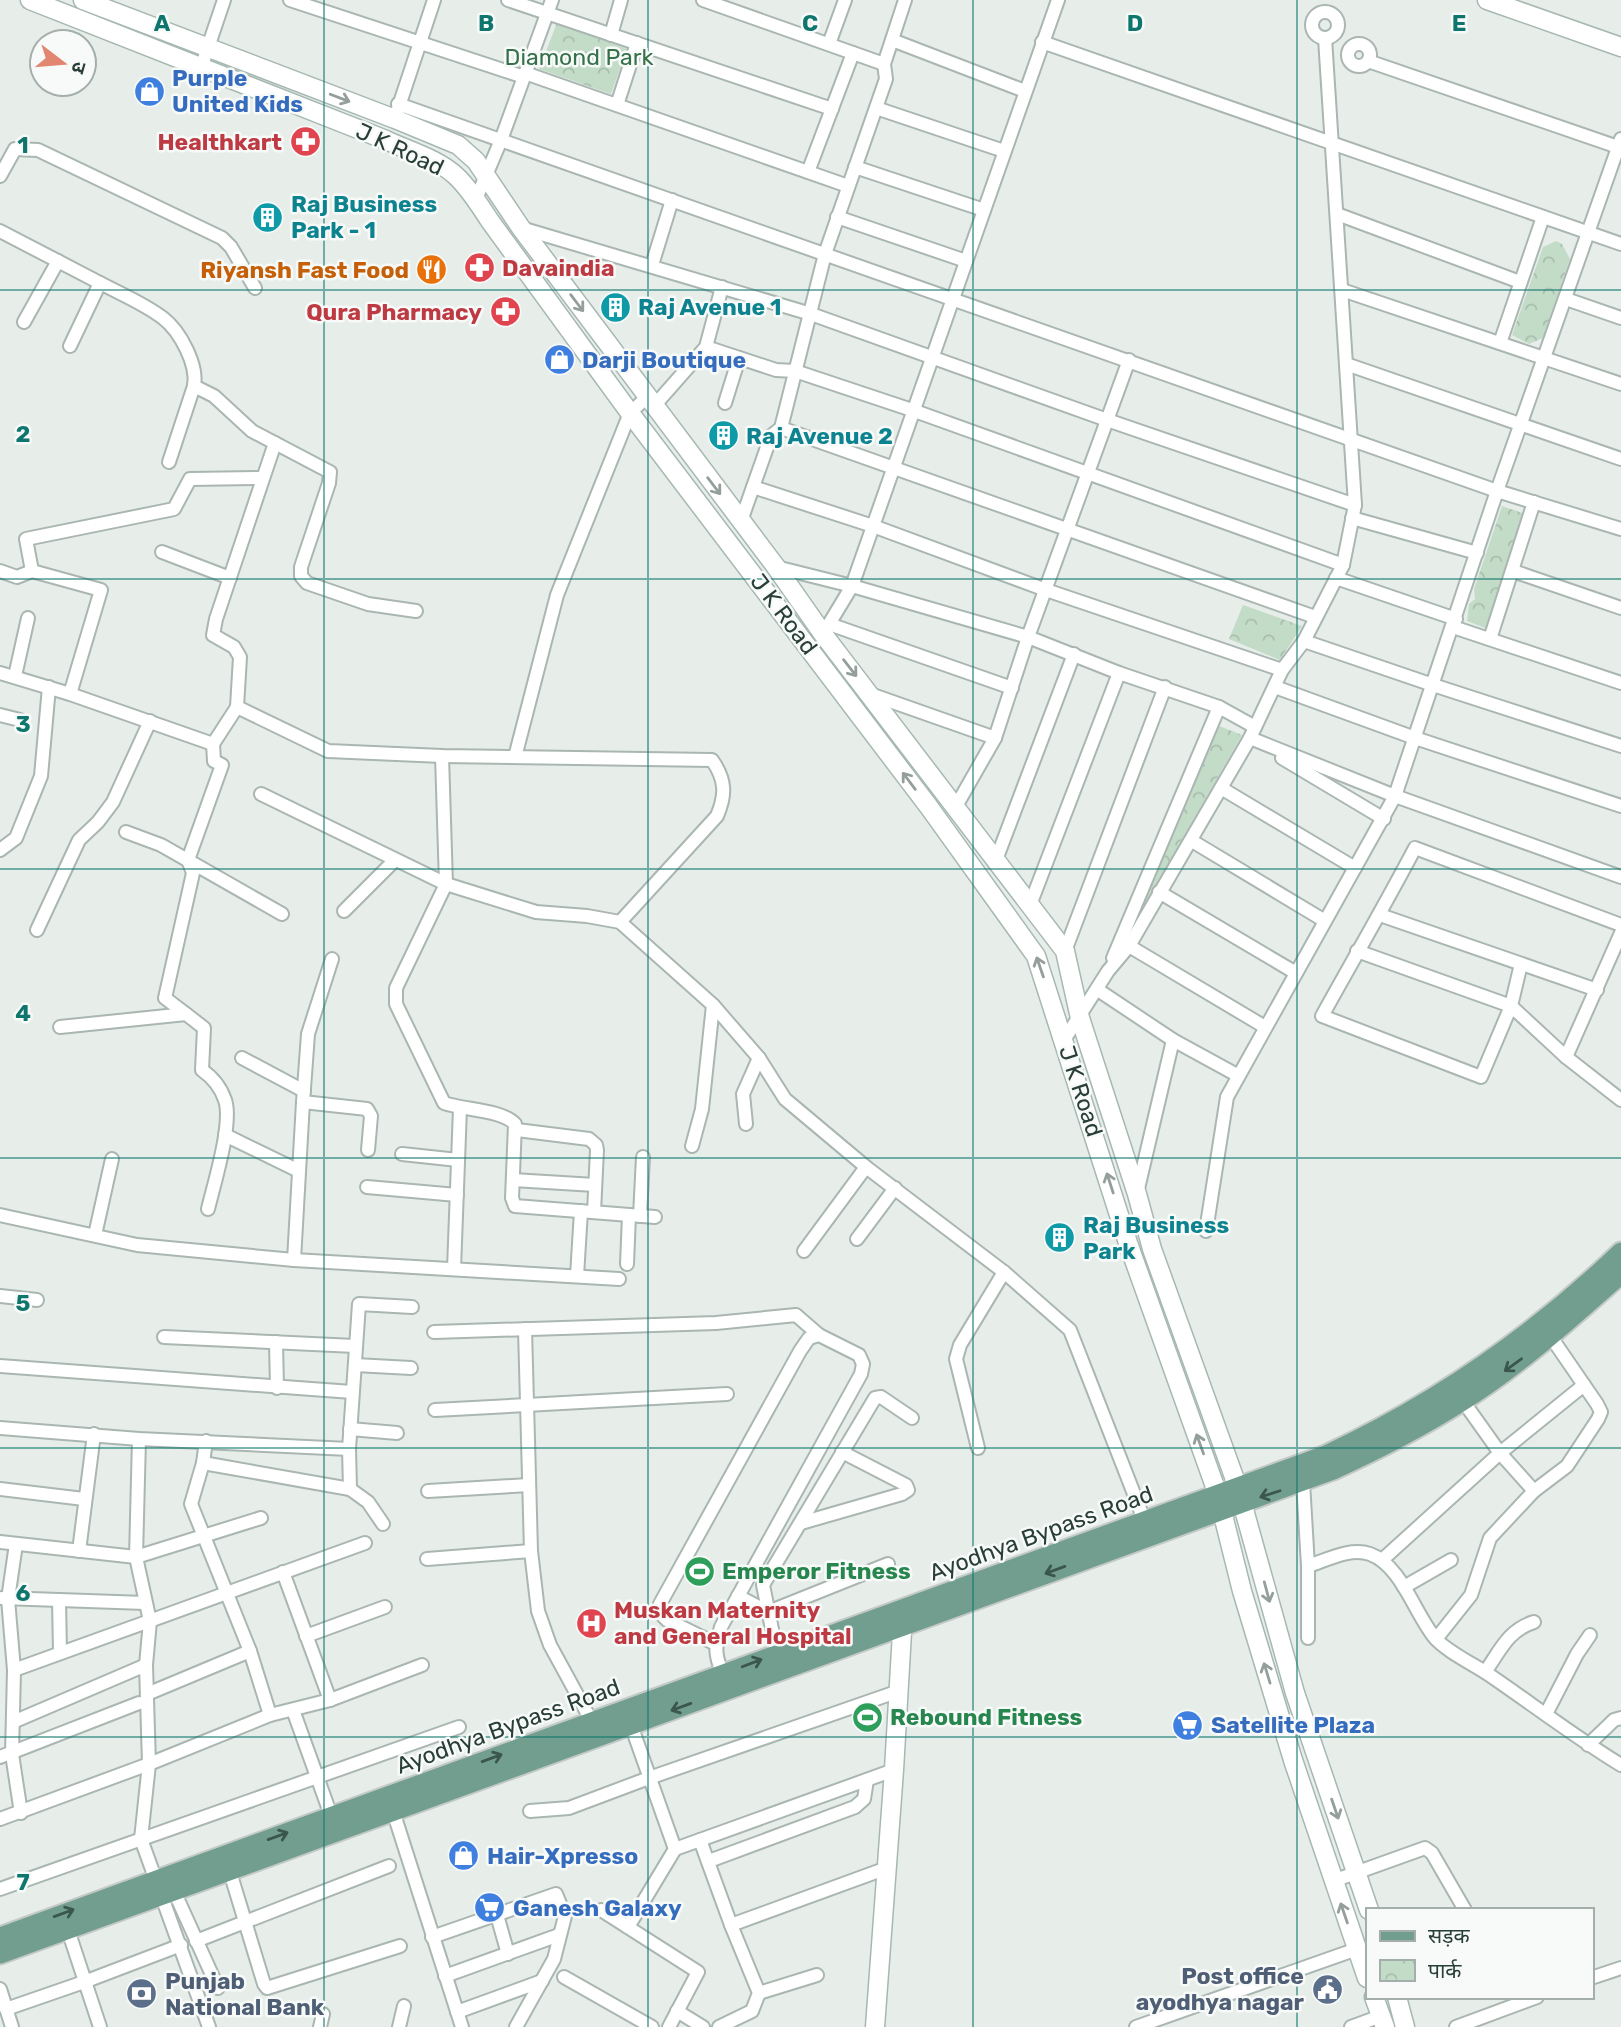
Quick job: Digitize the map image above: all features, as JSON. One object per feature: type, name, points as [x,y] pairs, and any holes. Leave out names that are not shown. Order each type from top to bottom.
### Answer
[{"type":"main road","name":"J K Road","points":[[30,0],[60,5],[201,68],[386,140],[457,176],[1036,956],[1128,1243],[1220,1502],[1246,1604],[1293,1760],[1366,1975]]},
{"type":"main road","name":"J K Road","points":[[83,0],[208,48],[397,111],[458,145],[476,161],[521,228],[1065,951],[1080,1018],[1152,1249],[1241,1495],[1295,1693],[1368,1908]]},
{"type":"main road","points":[[1487,0],[1621,47]]},
{"type":"main road","points":[[1507,0],[1621,40]]},
{"type":"main road","points":[[448,170],[464,150]]},
{"type":"main road","points":[[797,631],[822,626]]},
{"type":"main road","points":[[1079,1085],[1099,1077]]},
{"type":"main road","name":"Ayodhya Bypass Road","points":[[1241,1495],[1374,1432],[1422,1406],[1521,1338],[1621,1252]]},
{"type":"main road","name":"Ayodhya Bypass Road","points":[[0,1954],[68,1930],[165,1889],[592,1722],[777,1654],[903,1618],[1241,1495],[1303,1482],[1382,1447],[1463,1401],[1551,1337],[1621,1273]]},
{"type":"main road","name":"Ayodhya Bypass Road","points":[[0,1937],[230,1872],[334,1824],[393,1811],[631,1725],[1145,1522],[1220,1502]]},
{"type":"main road","points":[[874,2027],[903,1618]]},
{"type":"main road","points":[[1375,1999],[1383,2022]]},
{"type":"main road","points":[[1398,1999],[1405,2027]]},
{"type":"street","points":[[201,68],[224,0]]},
{"type":"street","points":[[290,0],[617,105],[848,186]]},
{"type":"street","points":[[434,0],[397,111],[501,140],[1497,491],[1621,529]]},
{"type":"street","points":[[508,0],[832,109]]},
{"type":"street","points":[[476,199],[487,177],[552,0]]},
{"type":"street","points":[[611,35],[621,0]]},
{"type":"street","points":[[703,0],[884,64]]},
{"type":"street","points":[[829,44],[845,0]]},
{"type":"street","points":[[741,522],[771,436],[781,428],[825,254],[886,79],[884,64],[905,0]]},
{"type":"street","points":[[1012,688],[822,626],[852,586],[1058,0]]},
{"type":"street","points":[[1325,6],[1338,25],[1334,34],[1326,41]]},
{"type":"street","points":[[892,40],[1025,91]]},
{"type":"street","points":[[1206,1231],[1227,1097],[1395,796],[1497,491],[1620,145],[1368,61],[1370,53],[1365,46],[1357,44],[1350,48],[1326,41]]},
{"type":"street","points":[[1108,971],[1129,946],[1192,841],[1252,733],[1282,670],[1304,641],[1343,565],[1354,512],[1326,41]]},
{"type":"street","points":[[1042,42],[1621,244]]},
{"type":"street","points":[[617,105],[637,43]]},
{"type":"street","points":[[808,172],[853,53]]},
{"type":"street","points":[[876,108],[1004,151]]},
{"type":"street","points":[[0,176],[15,149],[38,150],[222,238],[232,247],[255,288]]},
{"type":"street","points":[[855,167],[984,210]]},
{"type":"street","points":[[652,265],[672,200]]},
{"type":"street","points":[[1337,214],[1520,282]]},
{"type":"street","points":[[837,217],[966,261]]},
{"type":"street","points":[[1500,343],[1543,217]]},
{"type":"street","points":[[521,228],[811,314],[1354,512],[1477,553]]},
{"type":"street","points":[[0,231],[167,321],[191,358],[196,377],[169,462]]},
{"type":"street","points":[[24,322],[58,261]]},
{"type":"street","points":[[70,346],[100,283]]},
{"type":"street","points":[[515,757],[557,595],[631,413],[651,401],[706,347],[722,287]]},
{"type":"street","points":[[1342,290],[1621,384]]},
{"type":"street","points":[[1566,299],[1621,318]]},
{"type":"street","points":[[706,347],[776,370],[795,371],[912,410],[1343,565]]},
{"type":"street","points":[[725,403],[739,358]]},
{"type":"street","points":[[955,808],[995,738],[1028,637],[1129,360]]},
{"type":"street","points":[[1346,364],[1621,459]]},
{"type":"street","points":[[194,386],[214,396],[252,431],[330,472],[329,483],[301,567],[301,576],[307,583],[368,604],[416,611]]},
{"type":"street","points":[[781,428],[1315,617]]},
{"type":"street","points":[[208,1209],[225,1135],[226,1101],[211,1077],[202,1070],[204,1028],[166,998],[193,873],[188,860],[222,765],[214,761],[213,744],[237,707],[240,657],[234,648],[213,635],[275,443]]},
{"type":"street","points":[[32,571],[26,539],[174,509],[190,478],[262,478]]},
{"type":"street","points":[[753,487],[873,526],[1046,590],[1282,670]]},
{"type":"street","points":[[1490,639],[1534,502]]},
{"type":"street","points":[[162,552],[230,578]]},
{"type":"street","points":[[776,566],[1028,637],[1119,673],[1219,707],[1252,733],[1384,819]]},
{"type":"street","points":[[0,571],[17,577],[32,571],[101,590],[70,694]]},
{"type":"street","points":[[1513,571],[1621,608]]},
{"type":"street","points":[[1336,578],[1490,639],[1621,683]]},
{"type":"street","points":[[15,676],[28,618]]},
{"type":"street","points":[[1304,641],[1621,746]]},
{"type":"street","points":[[996,860],[1074,654]]},
{"type":"street","points":[[0,673],[70,694],[213,744]]},
{"type":"street","points":[[1030,905],[1119,673]]},
{"type":"street","points":[[0,850],[16,838],[41,776],[49,687]]},
{"type":"street","points":[[1065,951],[1165,687]]},
{"type":"street","points":[[1275,687],[1415,738],[1621,806]]},
{"type":"street","points":[[870,694],[995,738]]},
{"type":"street","points":[[237,707],[328,751],[442,756],[712,760],[719,770],[724,798],[716,816],[620,922]]},
{"type":"street","points":[[1065,1040],[1108,971],[1219,707]]},
{"type":"street","points":[[0,715],[20,720]]},
{"type":"street","points":[[37,930],[79,841],[113,803],[150,721]]},
{"type":"street","points":[[1252,733],[1395,796],[1621,877]]},
{"type":"street","points":[[442,756],[446,884],[396,988],[396,1004],[444,1103],[506,1117],[516,1124],[512,1198],[515,1206],[655,1217]]},
{"type":"street","points":[[1221,788],[1355,868]]},
{"type":"street","points":[[261,794],[446,884],[536,912],[620,922],[713,1005],[759,1058],[785,1099],[866,1167],[1004,1272],[1070,1330],[1145,1522]]},
{"type":"street","points":[[126,832],[161,845],[282,914]]},
{"type":"street","points":[[1192,841],[1325,921]]},
{"type":"street","points":[[1521,964],[1510,1006],[1481,1077],[1322,1016],[1415,848],[1621,925]]},
{"type":"street","points":[[344,911],[395,860]]},
{"type":"street","points":[[1159,892],[1296,973]]},
{"type":"street","points":[[1380,915],[1597,989]]},
{"type":"street","points":[[1566,1057],[1621,933]]},
{"type":"street","points":[[1129,946],[1265,1027]]},
{"type":"street","points":[[1357,951],[1510,1006],[1566,1057],[1621,1100]]},
{"type":"street","points":[[294,1259],[308,1034],[332,959]]},
{"type":"street","points":[[1097,990],[1174,1040],[1237,1075]]},
{"type":"street","points":[[692,1146],[702,1109],[713,1005]]},
{"type":"street","points":[[60,1027],[186,1014]]},
{"type":"street","points":[[1137,1194],[1174,1040]]},
{"type":"street","points":[[242,1058],[303,1097],[367,1109],[371,1116],[368,1150]]},
{"type":"street","points":[[746,1124],[743,1094],[759,1058]]},
{"type":"street","points":[[454,1269],[460,1108]]},
{"type":"street","points":[[517,1130],[593,1142],[597,1150],[595,1185],[577,1276]]},
{"type":"street","points":[[225,1135],[299,1171]]},
{"type":"street","points":[[402,1154],[458,1160]]},
{"type":"street","points":[[627,1264],[643,1157]]},
{"type":"street","points":[[95,1235],[113,1159]]},
{"type":"street","points":[[804,1251],[866,1167]]},
{"type":"street","points":[[513,1180],[595,1185]]},
{"type":"street","points":[[367,1187],[457,1195]]},
{"type":"street","points":[[857,1239],[895,1188]]},
{"type":"street","points":[[0,1215],[137,1245],[294,1259],[619,1279]]},
{"type":"street","points":[[978,1448],[956,1359],[960,1345],[1004,1272]]},
{"type":"street","points":[[0,1296],[37,1300]]},
{"type":"street","points":[[350,1489],[349,1449],[359,1304],[412,1307]]},
{"type":"street","points":[[434,1332],[716,1323],[796,1315],[819,1335],[859,1355],[863,1364],[861,1374],[721,1627],[716,1644],[716,1658],[723,1674]]},
{"type":"street","points":[[525,1329],[531,1551],[538,1611],[550,1645],[592,1722]]},
{"type":"street","points":[[716,1644],[667,1620],[660,1613],[660,1604],[800,1351],[809,1338],[819,1335]]},
{"type":"street","points":[[1436,1639],[1471,1595],[1490,1538],[1534,1491],[1567,1466],[1601,1412],[1551,1337]]},
{"type":"street","points":[[163,1338],[355,1346]]},
{"type":"street","points":[[276,1342],[276,1388]]},
{"type":"street","points":[[355,1365],[411,1368]]},
{"type":"street","points":[[0,1366],[352,1392]]},
{"type":"street","points":[[1382,1560],[1500,1453],[1584,1385]]},
{"type":"street","points":[[435,1410],[727,1394]]},
{"type":"street","points":[[777,1654],[763,1585],[875,1398],[881,1396],[912,1419]]},
{"type":"street","points":[[1463,1401],[1500,1453],[1534,1491]]},
{"type":"street","points":[[0,1428],[139,1439],[349,1449]]},
{"type":"street","points":[[350,1429],[397,1433]]},
{"type":"street","points":[[79,1551],[94,1434]]},
{"type":"street","points":[[139,1439],[136,1557],[150,1621],[143,1699],[149,1763],[141,1839],[218,1988]]},
{"type":"street","points":[[206,1441],[204,1463],[191,1504],[250,1651],[270,1715]]},
{"type":"street","points":[[802,1523],[908,1490],[906,1485],[842,1452]]},
{"type":"street","points":[[204,1463],[350,1489],[368,1502],[383,1524]]},
{"type":"street","points":[[1303,1482],[1308,1566],[1308,1638]]},
{"type":"street","points":[[428,1491],[529,1485]]},
{"type":"street","points":[[0,1489],[84,1500]]},
{"type":"street","points":[[0,1542],[136,1557],[261,1518]]},
{"type":"street","points":[[14,1670],[365,1543]]},
{"type":"street","points":[[16,1544],[4,1598],[14,1670],[13,1723],[6,1755],[21,1813]]},
{"type":"street","points":[[427,1559],[531,1551]]},
{"type":"street","points":[[1308,1566],[1354,1552],[1369,1554],[1382,1560],[1404,1587],[1436,1639],[1621,1765]]},
{"type":"street","points":[[1404,1587],[1451,1560]]},
{"type":"street","points":[[738,1596],[768,1612],[888,1564]]},
{"type":"street","points":[[284,1572],[330,1700]]},
{"type":"street","points":[[4,1598],[145,1604]]},
{"type":"street","points":[[59,1600],[60,1653]]},
{"type":"street","points":[[306,1636],[385,1607]]},
{"type":"street","points":[[1485,1672],[1511,1634],[1521,1626],[1534,1622]]},
{"type":"street","points":[[1546,1714],[1577,1654],[1590,1635]]},
{"type":"street","points":[[6,1755],[143,1699],[250,1651]]},
{"type":"street","points":[[13,1723],[146,1665]]},
{"type":"street","points":[[0,1819],[270,1715],[330,1700],[422,1665]]},
{"type":"street","points":[[530,1811],[569,1808],[899,1691]]},
{"type":"street","points":[[293,1710],[334,1824]]},
{"type":"street","points":[[1588,1745],[1614,1720],[1621,1718]]},
{"type":"street","points":[[631,1725],[675,1849]]},
{"type":"street","points":[[0,1889],[458,1727]]},
{"type":"street","points":[[628,1927],[675,1849],[894,1770]]},
{"type":"street","points":[[709,1861],[855,1807],[864,1799],[867,1780]]},
{"type":"street","points":[[393,1811],[462,2027]]},
{"type":"street","points":[[700,1840],[759,1993],[752,2011],[719,2027]]},
{"type":"street","points":[[1333,1881],[1421,1848],[1429,1850],[1464,1908]]},
{"type":"street","points":[[196,1941],[389,1866]]},
{"type":"street","points":[[731,1926],[887,1868]]},
{"type":"street","points":[[230,1872],[267,1988],[400,1946]]},
{"type":"street","points":[[165,1889],[209,2027]]},
{"type":"street","points":[[432,1937],[556,1895],[565,1916],[554,1959],[516,2027]]},
{"type":"street","points":[[601,1910],[698,1972],[669,2027]]},
{"type":"street","points":[[497,1915],[508,1954]]},
{"type":"street","points":[[68,1930],[100,2027]]},
{"type":"street","points":[[445,1976],[559,1935]]},
{"type":"street","points":[[6,2009],[181,1945]]},
{"type":"street","points":[[1136,2027],[1357,1949]]},
{"type":"street","points":[[1593,1977],[1621,1968]]},
{"type":"street","points":[[759,1993],[817,1975]]},
{"type":"street","points":[[564,1977],[652,2027]]},
{"type":"street","points":[[457,2012],[542,1981]]},
{"type":"street","points":[[0,1989],[12,2027]]},
{"type":"street","points":[[1456,2027],[1517,2001]]},
{"type":"street","points":[[399,2027],[404,2006]]},
{"type":"street","points":[[677,2011],[703,2027]]},
{"type":"street","points":[[1351,2027],[1383,2022]]},
{"type":"green space","name":"Diamond Park","points":[[557,23],[627,49],[611,94],[539,69]]},
{"type":"green space","points":[[1556,241],[1562,244],[1570,259],[1543,338],[1529,344],[1512,335],[1543,247]]},
{"type":"green space","points":[[1502,506],[1528,515],[1500,601],[1490,612],[1492,621],[1485,628],[1467,621],[1469,604],[1475,599],[1474,589]]},
{"type":"green space","points":[[1243,605],[1302,626],[1280,660],[1229,639]]},
{"type":"green space","points":[[1217,725],[1242,735],[1128,934]]},
{"type":"place","name":"Purple United Kids","points":[[149,91]]},
{"type":"place","name":"Healthkart","points":[[305,142]]},
{"type":"place","name":"Raj Business Park - 1","points":[[268,217]]},
{"type":"place","name":"Davaindia","points":[[479,268]]},
{"type":"place","name":"Riyansh Fast Food","points":[[432,270]]},
{"type":"place","name":"Raj Avenue 1","points":[[615,307]]},
{"type":"place","name":"Qura Pharmacy","points":[[505,312]]},
{"type":"place","name":"Darji Boutique","points":[[559,360]]},
{"type":"place","name":"Raj Avenue 2","points":[[723,436]]},
{"type":"place","name":"Raj Business Park","points":[[1060,1238]]},
{"type":"place","name":"Emperor Fitness","points":[[699,1571]]},
{"type":"place","name":"Muskan Maternity and General Hospital","points":[[591,1623]]},
{"type":"place","name":"Rebound Fitness","points":[[867,1717]]},
{"type":"place","name":"Satellite Plaza","points":[[1188,1725]]},
{"type":"place","name":"Hair-Xpresso","points":[[464,1856]]},
{"type":"place","name":"Ganesh Galaxy","points":[[490,1908]]},
{"type":"place","name":"Post office ayodhya nagar","points":[[1327,1989]]},
{"type":"place","name":"Punjab National Bank","points":[[142,1994]]}]
